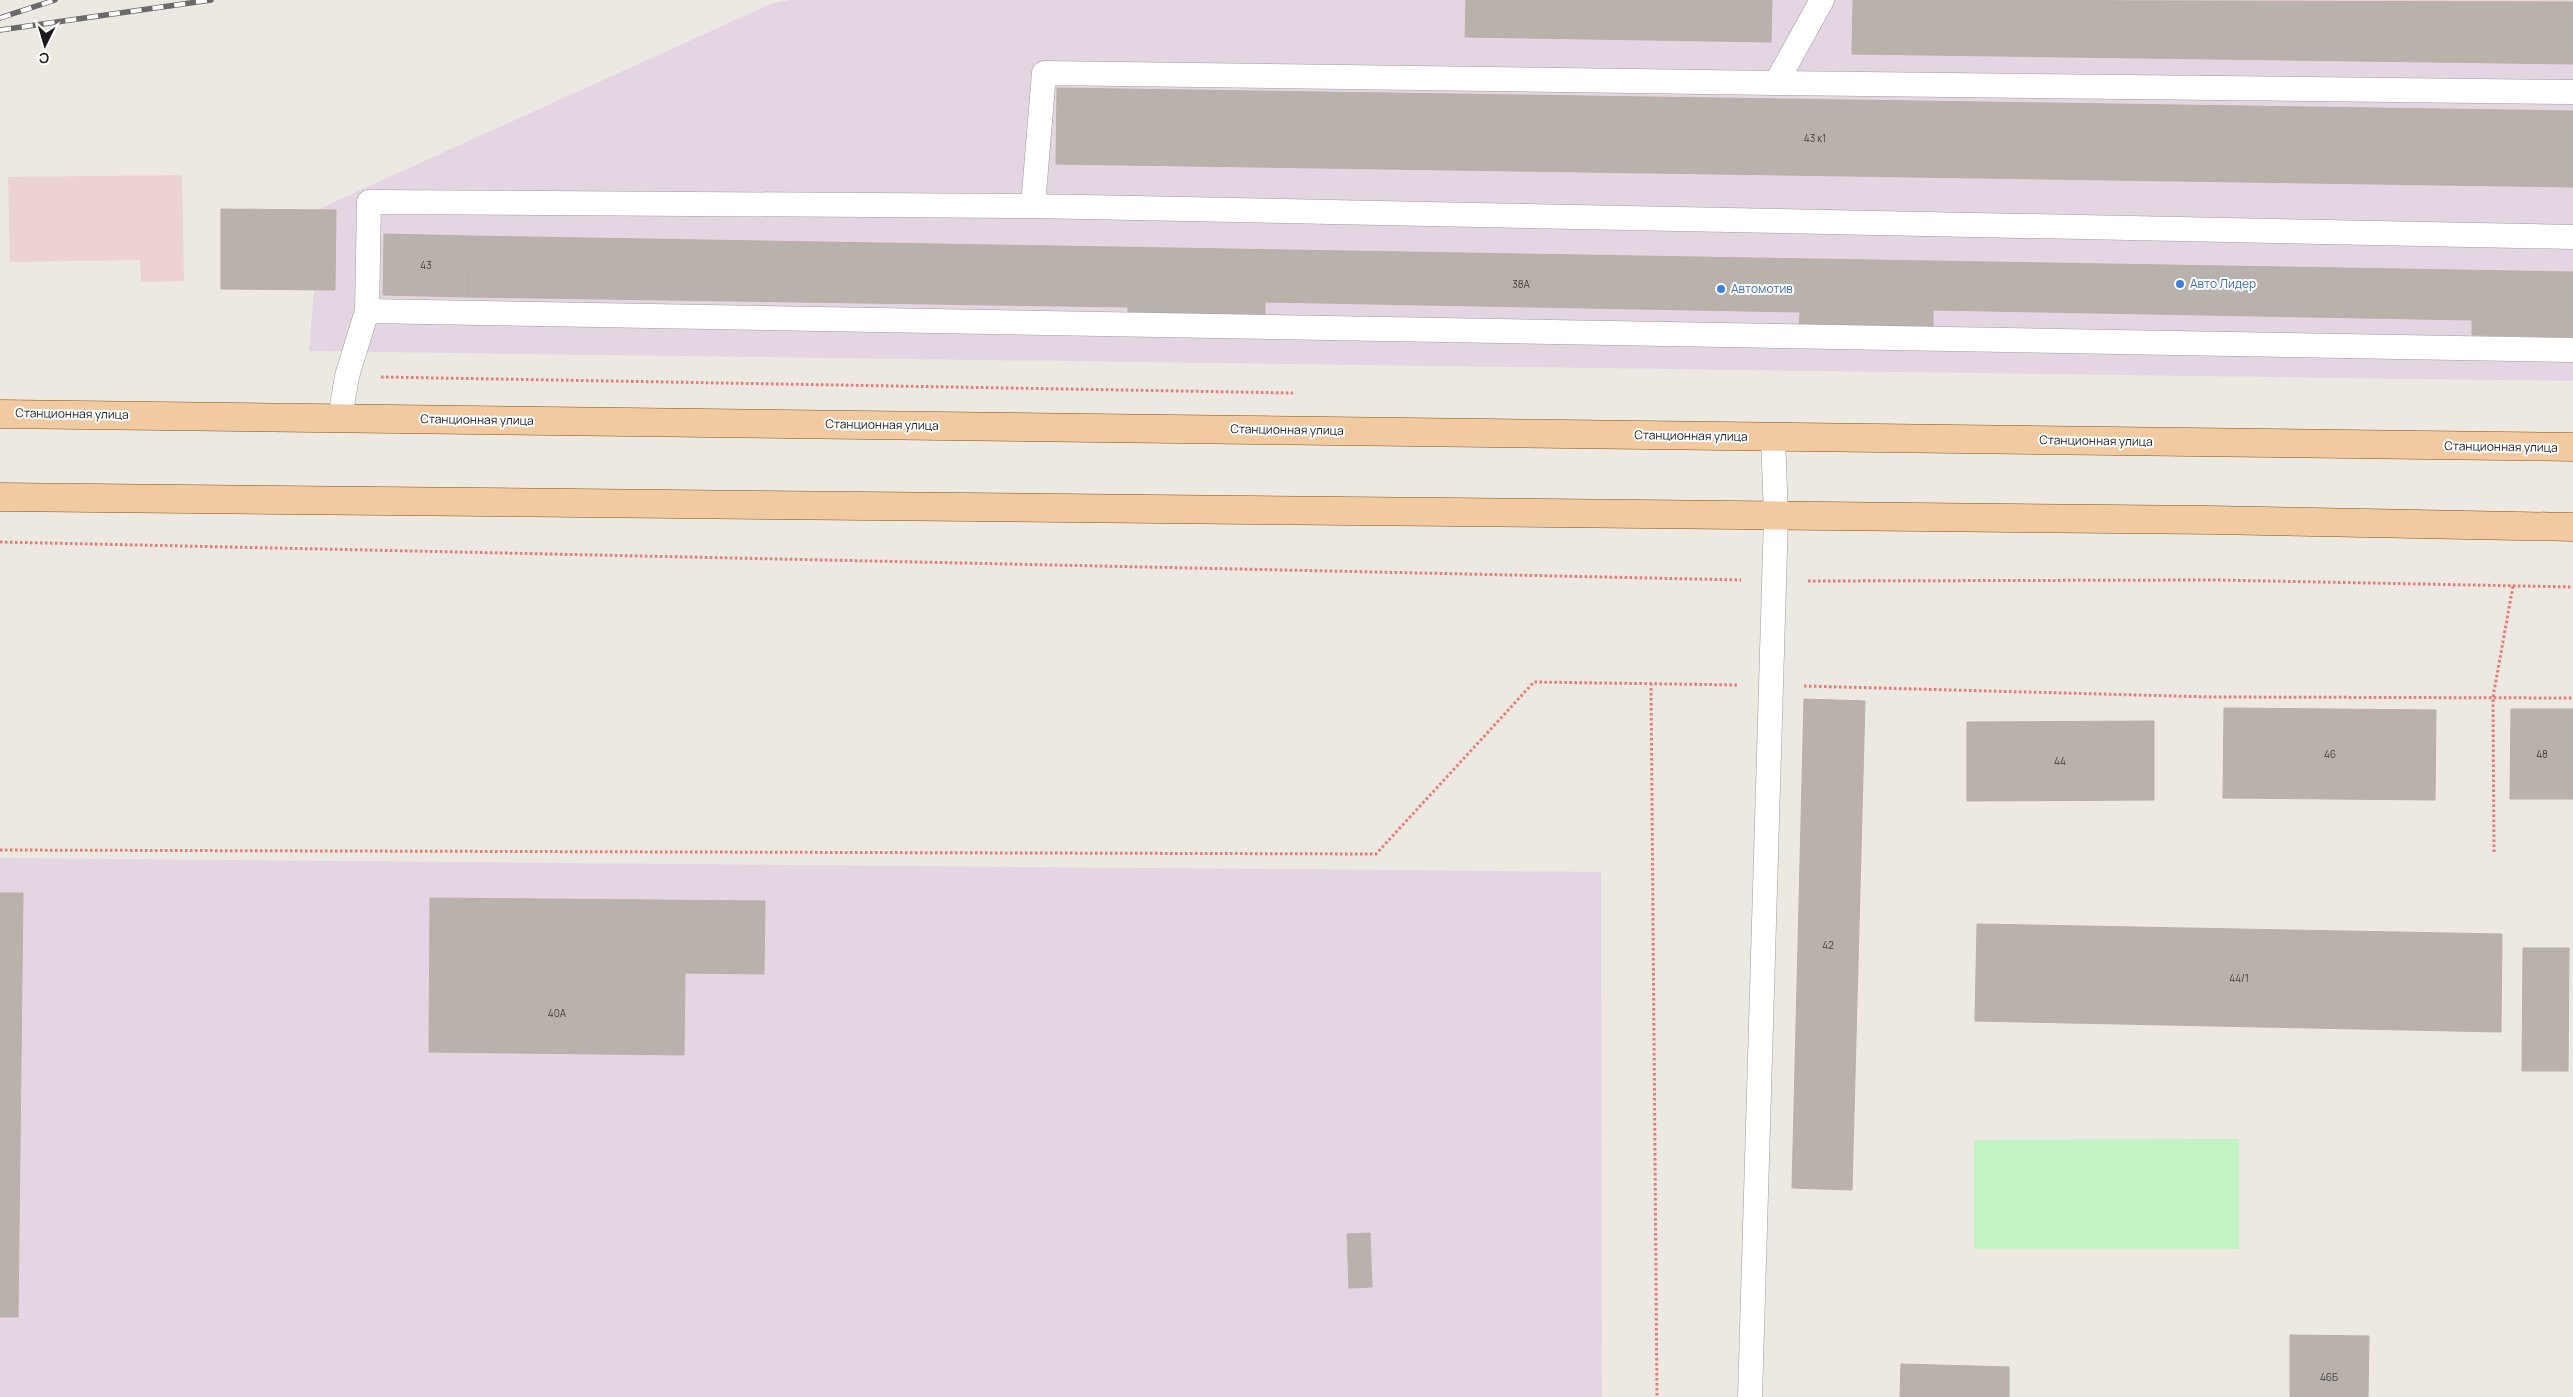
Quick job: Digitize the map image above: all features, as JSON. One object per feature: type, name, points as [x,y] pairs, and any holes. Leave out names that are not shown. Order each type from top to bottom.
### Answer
[{"type":"main road","name":"Станционная улица","points":[[0,414],[2573,447]]},
{"type":"main road","points":[[0,497],[1776,516],[2573,527]]},
{"type":"lane","points":[[1776,83],[1822,0]]},
{"type":"lane","points":[[1033,206],[1044,73],[2573,92]]},
{"type":"lane","points":[[340,418],[347,376],[367,311],[369,202],[1033,206],[2573,237]]},
{"type":"lane","points":[[367,311],[2573,350]]},
{"type":"lane","points":[[1750,1397],[1776,516],[1772,437]]},
{"type":"path","points":[[0,542],[1774,581],[2216,580],[2573,587]]},
{"type":"path","points":[[2494,852],[2493,697],[2513,586]]},
{"type":"path","points":[[0,850],[1376,854],[1534,682],[1771,685],[2201,696],[2573,698]]},
{"type":"path","points":[[1651,683],[1657,1397]]},
{"type":"shaded area","points":[[790,0],[2573,0],[2573,381],[309,351],[321,208],[773,3]]},
{"type":"shaded area","points":[[182,175],[184,281],[141,282],[140,260],[10,262],[8,177]]},
{"type":"shaded area","points":[[0,858],[1601,872],[1602,1397],[0,1397]]},
{"type":"green space","points":[[2239,1139],[2239,1249],[1974,1249],[1974,1140]]},
{"type":"building","points":[[1466,0],[1772,0],[1771,42],[1465,37]]},
{"type":"building","points":[[1853,0],[2573,2],[2573,64],[1852,54]]},
{"type":"building","points":[[1057,88],[2573,111],[2573,187],[1056,164]]},
{"type":"building","points":[[221,209],[336,210],[335,290],[221,289]]},
{"type":"building","points":[[384,234],[469,236],[468,297],[383,295]]},
{"type":"building","points":[[469,236],[2573,272],[2573,337],[2472,335],[2472,320],[1933,310],[1933,332],[1799,330],[1800,312],[1265,302],[1265,323],[1128,320],[1128,307],[468,297]]},
{"type":"building","points":[[1804,699],[1865,701],[1852,1190],[1792,1188]]},
{"type":"building","points":[[2224,708],[2436,710],[2435,800],[2223,798]]},
{"type":"building","points":[[2511,709],[2573,709],[2573,799],[2510,799]]},
{"type":"building","points":[[2154,721],[2154,800],[1967,801],[1967,722]]},
{"type":"building","points":[[0,893],[23,893],[18,1317],[0,1317]]},
{"type":"building","points":[[430,898],[765,901],[764,974],[685,973],[684,1055],[429,1052]]},
{"type":"building","points":[[1977,924],[2502,934],[2501,1032],[1975,1021]]},
{"type":"building","points":[[2523,948],[2569,948],[2568,1071],[2522,1071]]},
{"type":"building","points":[[1370,1233],[1372,1287],[1349,1288],[1347,1234]]},
{"type":"building","points":[[2290,1335],[2369,1336],[2368,1397],[2290,1397]]},
{"type":"building","points":[[1901,1364],[2009,1367],[2009,1397],[1900,1397]]},
{"type":"railway","points":[[0,18],[55,0]]},
{"type":"railway","points":[[0,30],[211,0]]},
{"type":"place","name":"Авто Лидер","points":[[2180,284]]},
{"type":"place","name":"Автомотив","points":[[1721,289]]}]
